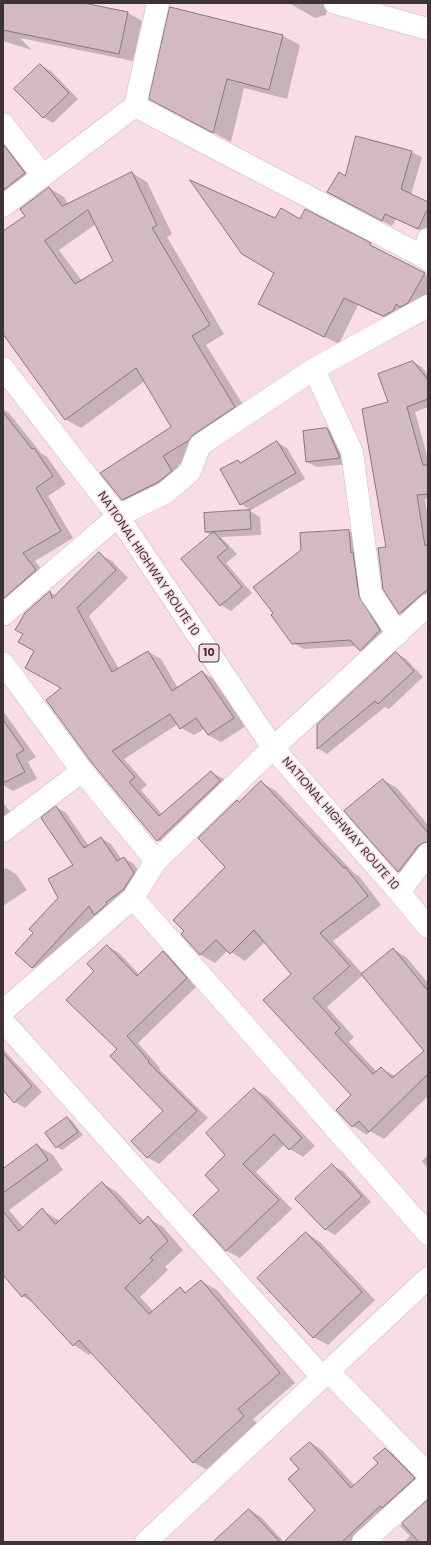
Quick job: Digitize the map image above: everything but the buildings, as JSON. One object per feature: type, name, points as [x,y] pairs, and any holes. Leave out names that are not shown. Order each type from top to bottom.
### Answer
[{"type":"main road","points":[[3,206],[135,106],[158,3]]},
{"type":"main road","points":[[335,3],[428,29]]},
{"type":"main road","points":[[135,106],[427,252]]},
{"type":"main road","points":[[3,124],[43,176]]},
{"type":"main road","points":[[3,615],[118,516],[165,493],[190,472],[200,445],[314,369],[428,306]]},
{"type":"main road","name":"NATIONAL HIGHWAY ROUTE 10","points":[[3,368],[118,516],[273,748],[399,892],[428,928]]},
{"type":"main road","points":[[314,369],[352,452],[371,594],[398,634]]},
{"type":"main road","points":[[3,1011],[133,898],[156,861],[273,748],[428,605]]},
{"type":"main road","points":[[3,663],[82,771],[156,861]]},
{"type":"main road","points":[[3,831],[82,771]]},
{"type":"main road","points":[[399,892],[428,854]]},
{"type":"main road","points":[[133,898],[428,1234]]},
{"type":"main road","points":[[3,1020],[325,1374],[428,1474]]},
{"type":"main road","points":[[149,1541],[325,1374],[426,1285]]},
{"type":"main road","points":[[362,1542],[428,1483]]}]
